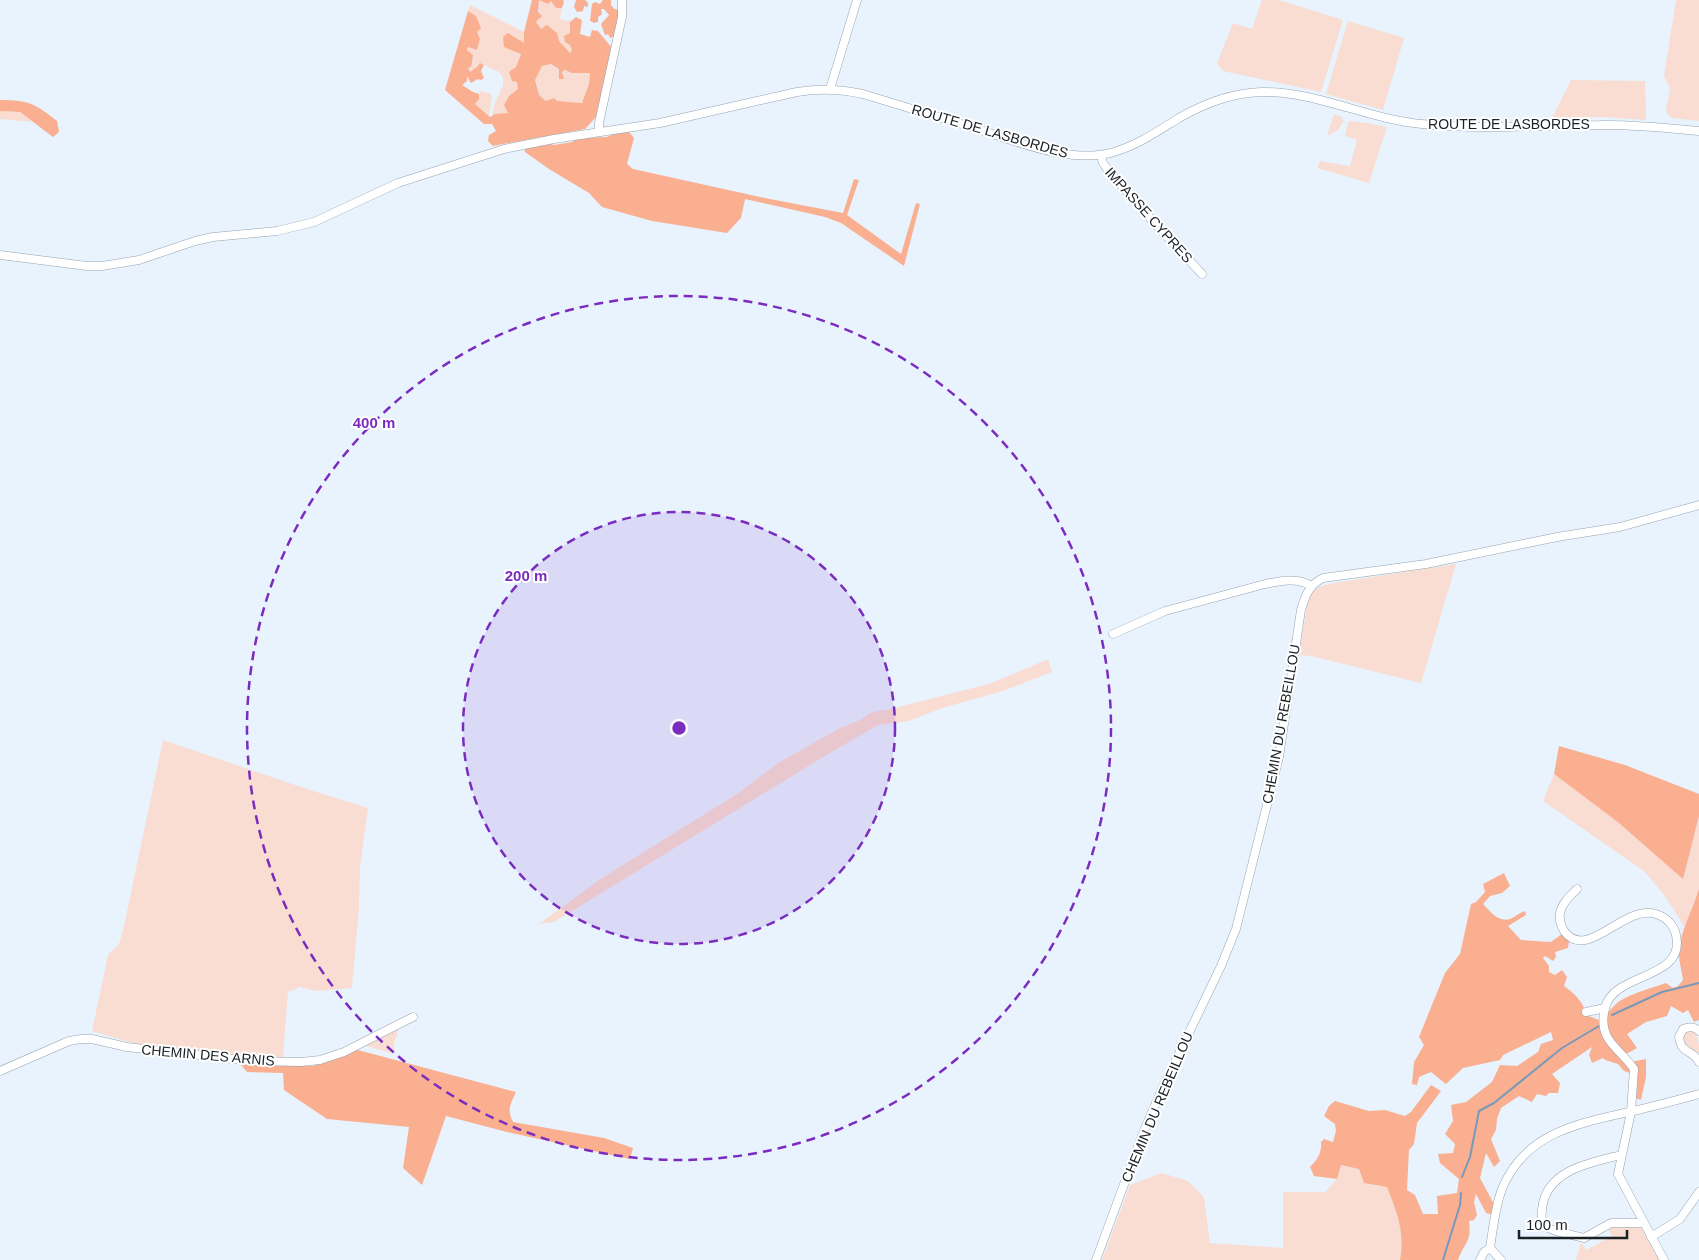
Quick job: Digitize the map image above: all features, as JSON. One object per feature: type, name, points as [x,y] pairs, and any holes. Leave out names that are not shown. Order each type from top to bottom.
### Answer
[{"type":"street","points":[[600,132],[599,123],[622,17],[622,0]]},
{"type":"street","points":[[830,89],[857,0]]},
{"type":"street","name":"ROUTE DE LASBORDES","points":[[0,255],[87,266],[139,260],[195,241],[213,237],[277,231],[314,222],[398,183],[504,149],[660,123],[797,92],[830,89],[863,94],[1045,149],[1075,155],[1101,154],[1124,149],[1213,101],[1240,94],[1258,92],[1297,95],[1383,117],[1423,124],[1493,127],[1627,125],[1699,130]]},
{"type":"street","name":"IMPASSE CYPRES","points":[[1101,154],[1103,163],[1108,170],[1202,274]]},
{"type":"street","points":[[1113,634],[1165,611],[1265,584],[1302,581],[1311,586],[1323,578],[1426,564],[1558,537],[1620,527],[1699,505]]},
{"type":"street","name":"CHEMIN DU REBEILLOU","points":[[1096,1260],[1143,1133],[1163,1087],[1222,966],[1236,929],[1274,779],[1300,617],[1304,600],[1311,586]]},
{"type":"street","points":[[1577,889],[1566,900],[1559,915],[1563,930],[1574,939],[1590,940],[1627,917],[1643,912],[1662,916],[1667,919],[1675,931],[1676,947],[1671,960],[1660,970],[1622,986],[1615,991],[1605,1008],[1604,1025],[1607,1038],[1612,1046],[1634,1069],[1631,1112],[1618,1174],[1643,1224],[1664,1260]]},
{"type":"street","points":[[1586,1012],[1605,1008]]},
{"type":"street","name":"CHEMIN DES ARNIS","points":[[0,1071],[69,1041],[81,1039],[92,1039],[127,1047],[250,1061],[302,1062],[320,1060],[344,1052],[412,1017]]},
{"type":"street","points":[[1699,1031],[1688,1027],[1683,1029],[1679,1037],[1683,1048],[1695,1055],[1699,1062]]},
{"type":"street","points":[[1480,1260],[1484,1252],[1490,1248],[1502,1190],[1512,1170],[1522,1157],[1539,1142],[1556,1132],[1589,1121],[1699,1094]]},
{"type":"street","points":[[1621,1155],[1573,1169],[1555,1181],[1543,1198],[1541,1216],[1543,1223],[1547,1228],[1584,1238],[1611,1224],[1643,1224]]},
{"type":"street","points":[[1651,1236],[1680,1219],[1699,1192]]},
{"type":"street","points":[[1490,1248],[1501,1260]]},
{"type":"shaded area","points":[[532,0],[539,0],[538,12],[542,16],[536,22],[541,29],[547,25],[557,33],[559,41],[570,53],[572,50],[570,45],[565,42],[564,36],[570,33],[570,22],[576,17],[582,20],[580,34],[590,37],[592,30],[598,31],[613,49],[596,117],[585,129],[493,146],[488,141],[489,135],[496,131],[492,124],[484,124],[445,90],[468,11],[476,16],[481,28],[477,32],[480,39],[477,50],[468,47],[467,50],[473,55],[471,67],[468,68],[470,72],[480,63],[484,65],[481,71],[484,78],[471,83],[467,76],[467,81],[462,85],[479,94],[479,99],[475,104],[490,117],[495,114],[508,113],[504,105],[509,96],[518,89],[517,82],[512,81],[509,72],[516,67],[521,54],[504,47],[503,37],[508,33],[524,43],[524,32]],"holes":[[[551,64],[559,69],[559,79],[564,79],[562,72],[565,70],[572,73],[590,73],[589,84],[582,103],[557,101],[554,98],[546,101],[539,95],[535,80],[542,66]]]},
{"type":"shaded area","points":[[539,0],[551,1],[556,8],[562,8],[560,19],[571,21],[570,33],[567,35],[572,50],[570,53],[559,41],[541,29],[536,22],[539,20]]},
{"type":"shaded area","points":[[539,0],[563,0],[564,2],[562,8],[556,8],[551,1],[548,4]]},
{"type":"shaded area","points":[[576,0],[585,0],[588,3],[588,7],[584,6],[583,11],[577,12],[574,7]]},
{"type":"shaded area","points":[[603,0],[611,0],[611,5],[614,9],[620,10],[615,36],[610,38],[608,34],[605,35],[601,24],[609,15],[604,9],[601,9],[602,14],[598,17],[598,22],[593,23],[590,21],[592,4],[595,2],[600,4]]},
{"type":"shaded area","points":[[1262,0],[1279,0],[1343,20],[1321,92],[1223,71],[1217,63],[1233,23],[1252,29]]},
{"type":"shaded area","points":[[1676,0],[1699,0],[1699,121],[1672,118],[1666,110],[1670,88],[1664,76]]},
{"type":"shaded area","points":[[470,5],[524,32],[524,44],[516,67],[518,89],[509,96],[508,113],[492,116],[494,105],[503,85],[503,77],[499,72],[480,63],[470,73],[468,67],[468,47],[477,50],[476,16],[468,11]]},
{"type":"shaded area","points":[[1348,21],[1404,38],[1383,110],[1326,94]]},
{"type":"shaded area","points":[[551,64],[559,69],[559,79],[565,70],[572,73],[590,73],[589,84],[582,103],[546,101],[539,95],[535,80],[542,66]]},
{"type":"shaded area","points":[[1571,80],[1645,81],[1646,120],[1603,117],[1552,118]]},
{"type":"shaded area","points":[[480,91],[489,93],[492,96],[489,116],[475,104],[479,99]]},
{"type":"shaded area","points":[[0,100],[24,102],[36,106],[57,121],[59,132],[53,137],[20,112],[0,111]]},
{"type":"shaded area","points":[[0,111],[20,112],[32,122],[0,119]]},
{"type":"shaded area","points":[[1334,114],[1342,117],[1344,120],[1338,130],[1327,136]]},
{"type":"shaded area","points":[[1349,121],[1387,127],[1369,183],[1317,168],[1320,161],[1350,166],[1357,140],[1345,134]]},
{"type":"shaded area","points":[[618,132],[629,132],[634,138],[627,164],[633,169],[760,197],[843,213],[854,179],[859,180],[847,215],[901,254],[916,203],[920,204],[904,266],[841,223],[825,217],[745,199],[741,218],[727,233],[652,221],[602,207],[589,193],[525,152],[524,145],[541,141],[554,145],[572,142],[578,138],[607,137]]},
{"type":"shaded area","points":[[1456,564],[1421,683],[1311,656],[1299,655],[1308,600],[1317,589],[1340,582]]},
{"type":"shaded area","points":[[1048,659],[1052,672],[1003,691],[942,708],[909,721],[878,725],[554,922],[539,924],[599,880],[737,794],[778,763],[840,728],[860,720],[872,712],[891,709],[992,683]]},
{"type":"shaded area","points":[[163,740],[368,808],[360,867],[359,907],[352,988],[316,991],[300,987],[288,992],[283,1057],[257,1058],[140,1045],[92,1031],[108,955],[119,944],[124,926]]},
{"type":"shaded area","points":[[1559,746],[1625,765],[1699,794],[1699,816],[1683,879],[1619,823],[1554,774]]},
{"type":"shaded area","points":[[1554,774],[1619,823],[1683,878],[1699,816],[1699,889],[1694,907],[1684,926],[1665,896],[1644,871],[1543,801]]},
{"type":"shaded area","points":[[1504,873],[1510,886],[1502,893],[1490,896],[1483,904],[1495,916],[1506,920],[1525,911],[1526,915],[1508,926],[1521,940],[1551,942],[1562,934],[1569,941],[1568,948],[1555,952],[1556,957],[1553,961],[1545,956],[1543,958],[1549,966],[1549,972],[1555,975],[1562,970],[1567,977],[1564,986],[1578,999],[1586,1015],[1599,1020],[1617,1003],[1627,997],[1666,983],[1673,988],[1678,986],[1683,980],[1679,956],[1680,945],[1684,928],[1699,889],[1699,1020],[1694,1022],[1688,1010],[1683,1013],[1671,1006],[1667,1016],[1646,1022],[1627,1034],[1637,1048],[1628,1053],[1616,1054],[1626,1063],[1646,1059],[1646,1077],[1641,1100],[1636,1098],[1631,1089],[1633,1074],[1624,1071],[1618,1064],[1603,1058],[1592,1063],[1589,1055],[1592,1047],[1552,1074],[1560,1083],[1558,1093],[1549,1093],[1546,1096],[1537,1094],[1532,1102],[1519,1096],[1501,1108],[1496,1130],[1491,1139],[1500,1161],[1494,1167],[1486,1153],[1480,1178],[1495,1206],[1494,1215],[1486,1213],[1476,1194],[1474,1202],[1477,1215],[1474,1220],[1469,1221],[1468,1238],[1458,1260],[1400,1260],[1401,1231],[1387,1187],[1364,1183],[1359,1169],[1341,1165],[1337,1179],[1314,1176],[1310,1167],[1321,1150],[1321,1142],[1324,1139],[1333,1142],[1336,1131],[1335,1124],[1324,1116],[1329,1106],[1335,1101],[1369,1111],[1385,1110],[1405,1116],[1411,1112],[1431,1085],[1441,1091],[1417,1123],[1414,1144],[1409,1150],[1407,1190],[1415,1195],[1423,1214],[1438,1214],[1437,1196],[1457,1193],[1459,1179],[1440,1163],[1438,1154],[1453,1153],[1455,1144],[1445,1134],[1453,1121],[1451,1105],[1466,1102],[1492,1082],[1500,1065],[1517,1066],[1538,1052],[1541,1044],[1553,1040],[1551,1032],[1503,1055],[1500,1060],[1463,1068],[1446,1084],[1431,1072],[1419,1077],[1417,1085],[1412,1084],[1414,1062],[1424,1045],[1419,1037],[1445,973],[1460,954],[1471,904],[1476,902],[1485,892],[1483,884]]},
{"type":"shaded area","points":[[398,1030],[394,1044],[394,1054],[363,1045],[377,1035]]},
{"type":"shaded area","points":[[1691,1030],[1698,1040],[1699,1053],[1687,1047],[1683,1037],[1687,1031]]},
{"type":"shaded area","points":[[354,1049],[516,1092],[510,1107],[513,1122],[604,1138],[633,1148],[630,1159],[507,1132],[446,1116],[422,1185],[403,1168],[409,1127],[327,1119],[284,1090],[283,1073],[247,1072],[240,1064],[312,1066],[335,1059]]},
{"type":"shaded area","points":[[1340,1165],[1359,1169],[1364,1183],[1387,1187],[1401,1231],[1400,1260],[1102,1260],[1130,1185],[1162,1173],[1188,1181],[1204,1197],[1210,1243],[1283,1248],[1283,1192],[1325,1192],[1337,1179]]},
{"type":"shaded area","points":[[1613,1226],[1639,1227],[1642,1229],[1659,1260],[1576,1260],[1581,1242],[1586,1250],[1612,1236],[1608,1228]]},
{"type":"waterway","points":[[1612,1015],[1662,992],[1699,983]]},
{"type":"waterway","points":[[1462,1177],[1470,1157],[1479,1111],[1494,1103],[1562,1048],[1599,1026]]},
{"type":"waterway","points":[[1443,1260],[1460,1205],[1461,1193]]}]
